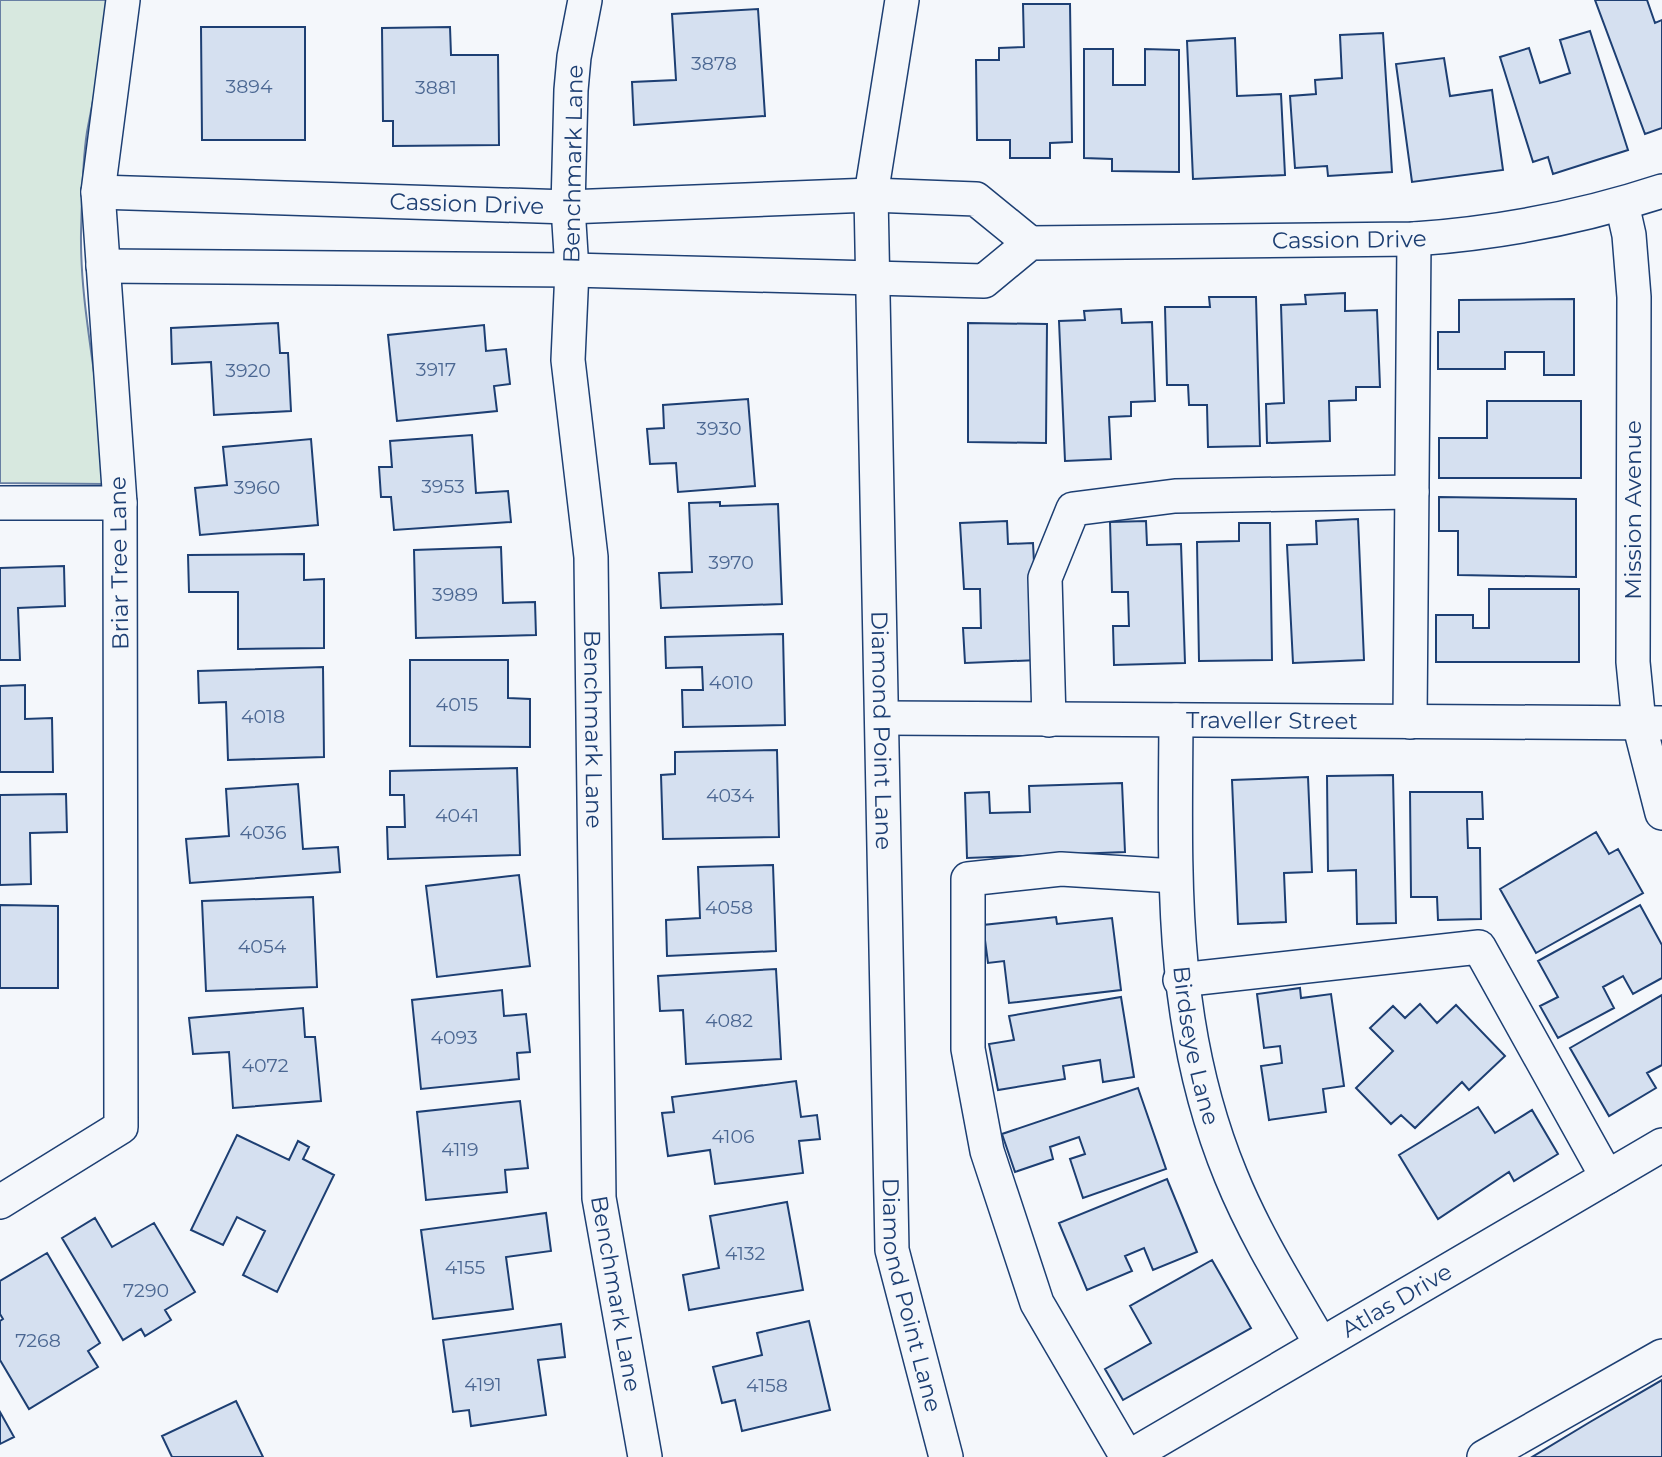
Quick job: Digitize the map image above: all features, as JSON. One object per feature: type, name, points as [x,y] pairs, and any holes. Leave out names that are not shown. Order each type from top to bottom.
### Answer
[{"type":"street","name":"Briar Tree Lane","points":[[0,1202],[121,1128],[120,503],[97,192],[123,0]]},
{"type":"street","name":"Benchmark Lane","points":[[584,0],[573,57],[568,207],[572,270],[568,360],[591,557],[599,1198],[645,1457]]},
{"type":"street","name":"Diamond Point Lane","points":[[902,0],[871,195],[892,1250],[946,1457]]},
{"type":"street","name":"Cassion Drive","points":[[97,192],[568,207],[871,195],[976,199],[1030,243],[1413,239],[1519,229],[1622,204],[1662,191]]},
{"type":"street","name":"Mission Avenue","points":[[1622,204],[1629,235],[1634,297],[1632,632],[1651,723],[1662,813]]},
{"type":"street","points":[[1410,722],[1413,239]]},
{"type":"street","points":[[103,267],[572,270],[984,281],[1030,243]]},
{"type":"street","points":[[1049,720],[1045,578],[1073,509],[1175,496],[1412,492]]},
{"type":"street","points":[[0,503],[120,503]]},
{"type":"street","name":"Traveller Street","points":[[882,718],[1651,723]]},
{"type":"street","name":"Birdseye Lane","points":[[1176,720],[1175,876],[1180,980],[1199,1079],[1231,1176],[1276,1266],[1321,1344]]},
{"type":"street","points":[[1137,1455],[1037,1303],[987,1151],[968,1049],[968,879],[1061,869],[1175,876]]},
{"type":"street","points":[[1180,980],[1479,947],[1607,1177]]},
{"type":"street","name":"Atlas Drive","points":[[1137,1455],[1662,1145]]},
{"type":"street","points":[[1484,1457],[1662,1356]]},
{"type":"shaded area","points":[[0,0],[106,0],[102,50],[85,144],[81,234],[84,297],[100,421],[104,484],[0,483]]},
{"type":"building","points":[[1595,0],[1647,0],[1655,23],[1662,20],[1662,128],[1645,134]]},
{"type":"building","points":[[1023,4],[1070,4],[1072,142],[1050,143],[1050,158],[1010,158],[1010,140],[977,140],[976,60],[999,60],[999,48],[1024,47]]},
{"type":"building","points":[[758,9],[765,116],[634,125],[632,82],[676,80],[672,14]]},
{"type":"building","points":[[201,27],[305,27],[305,140],[202,140]]},
{"type":"building","points":[[450,27],[451,55],[498,55],[499,145],[393,146],[393,121],[383,121],[382,28]]},
{"type":"building","points":[[1590,31],[1628,150],[1553,174],[1548,157],[1533,162],[1500,57],[1529,48],[1540,83],[1570,73],[1560,40]]},
{"type":"building","points":[[1383,33],[1392,172],[1328,176],[1327,166],[1295,168],[1290,96],[1316,94],[1315,80],[1342,78],[1340,35]]},
{"type":"building","points":[[1235,38],[1237,96],[1281,94],[1285,175],[1193,179],[1187,41]]},
{"type":"building","points":[[1084,49],[1113,49],[1113,85],[1145,85],[1145,49],[1179,50],[1179,172],[1112,171],[1112,159],[1084,158]]},
{"type":"building","points":[[1444,58],[1450,96],[1492,90],[1503,170],[1412,182],[1396,64]]},
{"type":"building","points":[[1345,293],[1345,311],[1377,310],[1380,387],[1356,387],[1356,400],[1329,401],[1330,441],[1267,443],[1266,404],[1284,403],[1281,305],[1306,304],[1305,295]]},
{"type":"building","points":[[1209,297],[1256,297],[1260,446],[1208,447],[1207,405],[1189,405],[1188,385],[1167,385],[1165,307],[1210,307]]},
{"type":"building","points":[[1574,299],[1574,375],[1544,375],[1544,352],[1505,352],[1505,369],[1438,369],[1438,332],[1459,332],[1459,300]]},
{"type":"building","points":[[1121,309],[1122,323],[1152,322],[1155,401],[1131,402],[1131,416],[1109,417],[1111,459],[1065,461],[1059,321],[1085,320],[1084,311]]},
{"type":"building","points":[[278,323],[280,353],[288,353],[291,411],[214,415],[211,362],[172,364],[171,328]]},
{"type":"building","points":[[968,323],[1047,324],[1046,443],[968,442]]},
{"type":"building","points":[[484,325],[486,351],[506,349],[510,384],[494,386],[497,411],[397,421],[388,335]]},
{"type":"building","points":[[748,399],[755,486],[678,492],[676,463],[650,464],[647,429],[664,428],[663,405]]},
{"type":"building","points":[[1487,401],[1581,401],[1581,478],[1439,478],[1439,438],[1487,438]]},
{"type":"building","points":[[472,435],[476,493],[508,491],[511,522],[394,530],[391,497],[381,497],[379,467],[392,467],[390,441]]},
{"type":"building","points":[[311,439],[318,525],[200,535],[195,488],[227,485],[223,447]]},
{"type":"building","points":[[1439,497],[1576,499],[1576,577],[1458,575],[1458,531],[1439,531]]},
{"type":"building","points":[[720,502],[720,506],[778,504],[782,604],[661,608],[659,573],[692,572],[689,503]]},
{"type":"building","points":[[1358,519],[1364,660],[1293,663],[1287,545],[1317,544],[1316,521]]},
{"type":"building","points":[[1007,521],[1008,544],[1033,543],[1039,660],[965,663],[963,628],[981,628],[980,589],[964,589],[960,523]]},
{"type":"building","points":[[1146,521],[1147,545],[1181,544],[1185,663],[1114,665],[1113,626],[1129,626],[1128,592],[1112,592],[1110,522]]},
{"type":"building","points":[[1239,523],[1270,523],[1272,660],[1199,661],[1197,542],[1239,541]]},
{"type":"building","points":[[501,547],[503,603],[535,602],[536,635],[416,638],[414,550]]},
{"type":"building","points":[[304,554],[304,580],[324,579],[324,648],[238,649],[238,592],[189,592],[188,555]]},
{"type":"building","points":[[64,566],[65,606],[18,608],[20,660],[0,660],[0,568]]},
{"type":"building","points":[[1489,589],[1579,589],[1579,662],[1436,662],[1436,615],[1473,615],[1473,628],[1489,628]]},
{"type":"building","points":[[783,634],[785,725],[683,727],[682,690],[703,690],[702,667],[666,668],[665,637]]},
{"type":"building","points":[[410,660],[508,660],[508,698],[530,699],[530,747],[410,746]]},
{"type":"building","points":[[323,667],[324,757],[228,760],[226,702],[199,703],[198,671]]},
{"type":"building","points":[[25,685],[25,719],[52,718],[53,772],[0,772],[0,686]]},
{"type":"building","points":[[777,750],[779,837],[663,839],[661,775],[675,774],[675,752]]},
{"type":"building","points":[[517,768],[520,855],[388,859],[387,827],[405,827],[404,795],[390,795],[390,771]]},
{"type":"building","points":[[1393,775],[1396,923],[1357,924],[1356,870],[1328,871],[1327,776]]},
{"type":"building","points":[[1308,777],[1312,872],[1284,873],[1286,922],[1238,924],[1232,780]]},
{"type":"building","points":[[1122,783],[1125,852],[967,858],[965,793],[989,792],[990,813],[1030,812],[1029,786]]},
{"type":"building","points":[[298,784],[303,849],[338,847],[340,872],[190,883],[186,839],[229,836],[226,789]]},
{"type":"building","points":[[1410,792],[1482,792],[1483,819],[1467,819],[1468,848],[1480,848],[1481,919],[1438,920],[1437,897],[1411,897]]},
{"type":"building","points":[[66,794],[67,832],[30,833],[31,884],[0,885],[0,795]]},
{"type":"building","points":[[1596,832],[1609,854],[1618,849],[1643,893],[1536,953],[1500,889]]},
{"type":"building","points":[[773,865],[776,951],[667,956],[666,920],[700,918],[698,867]]},
{"type":"building","points":[[519,875],[530,966],[437,977],[426,886]]},
{"type":"building","points":[[313,897],[317,987],[206,991],[202,901]]},
{"type":"building","points":[[0,905],[58,906],[58,988],[0,988]]},
{"type":"building","points":[[1640,905],[1662,945],[1662,978],[1633,994],[1623,976],[1603,987],[1614,1008],[1558,1038],[1540,1006],[1558,997],[1538,961]]},
{"type":"building","points":[[1056,917],[1057,924],[1112,918],[1121,990],[1009,1003],[1004,961],[988,963],[983,925]]},
{"type":"building","points":[[776,969],[781,1059],[686,1064],[683,1010],[660,1011],[658,976]]},
{"type":"building","points":[[1300,988],[1301,998],[1331,994],[1344,1086],[1323,1089],[1326,1112],[1269,1120],[1261,1066],[1282,1063],[1280,1046],[1264,1048],[1257,994]]},
{"type":"building","points":[[502,990],[504,1016],[526,1014],[530,1052],[517,1053],[519,1079],[421,1089],[412,1000]]},
{"type":"building","points":[[1662,995],[1662,1065],[1647,1073],[1656,1088],[1609,1116],[1570,1048]]},
{"type":"building","points":[[1121,997],[1134,1077],[1103,1082],[1100,1060],[1063,1066],[1065,1079],[998,1090],[989,1044],[1014,1040],[1009,1016]]},
{"type":"building","points":[[1420,1004],[1437,1023],[1456,1005],[1505,1056],[1469,1090],[1462,1082],[1415,1128],[1401,1115],[1391,1124],[1356,1088],[1393,1051],[1370,1028],[1393,1006],[1405,1018]]},
{"type":"building","points":[[303,1008],[305,1037],[315,1037],[321,1101],[233,1108],[229,1052],[193,1054],[189,1018]]},
{"type":"building","points":[[796,1081],[801,1117],[817,1115],[820,1139],[799,1141],[803,1173],[715,1184],[710,1150],[668,1156],[662,1113],[674,1112],[672,1097]]},
{"type":"building","points":[[1138,1088],[1166,1169],[1083,1198],[1070,1159],[1085,1154],[1079,1137],[1050,1147],[1053,1159],[1015,1172],[1002,1134]]},
{"type":"building","points":[[520,1101],[528,1168],[505,1170],[507,1192],[426,1200],[417,1112]]},
{"type":"building","points":[[1478,1107],[1495,1133],[1532,1110],[1558,1154],[1514,1181],[1509,1172],[1438,1219],[1399,1155]]},
{"type":"building","points":[[237,1135],[289,1160],[298,1141],[309,1147],[303,1159],[334,1175],[277,1292],[243,1275],[265,1231],[237,1217],[223,1245],[191,1230]]},
{"type":"building","points":[[1167,1179],[1197,1252],[1153,1270],[1144,1248],[1125,1256],[1132,1271],[1087,1290],[1059,1223]]},
{"type":"building","points":[[787,1202],[803,1290],[689,1310],[683,1275],[719,1268],[710,1216]]},
{"type":"building","points":[[546,1213],[551,1251],[506,1257],[513,1309],[433,1319],[421,1230]]},
{"type":"building","points":[[95,1218],[112,1247],[154,1223],[195,1292],[165,1310],[171,1320],[145,1336],[141,1329],[123,1340],[62,1238]]},
{"type":"building","points":[[47,1253],[100,1343],[88,1351],[98,1367],[29,1409],[0,1360],[0,1321],[3,1319],[0,1314],[0,1281]]},
{"type":"building","points":[[1212,1260],[1251,1328],[1123,1400],[1105,1369],[1151,1343],[1130,1306]]},
{"type":"building","points":[[809,1321],[830,1410],[742,1431],[735,1400],[722,1403],[713,1367],[762,1355],[757,1333]]},
{"type":"building","points":[[561,1324],[565,1357],[538,1360],[546,1415],[471,1426],[469,1410],[453,1412],[443,1340]]},
{"type":"building","points":[[1662,1380],[1662,1457],[1532,1457],[1590,1422]]},
{"type":"building","points":[[236,1401],[263,1457],[172,1457],[162,1436]]},
{"type":"building","points":[[0,1412],[14,1437],[0,1444]]}]
